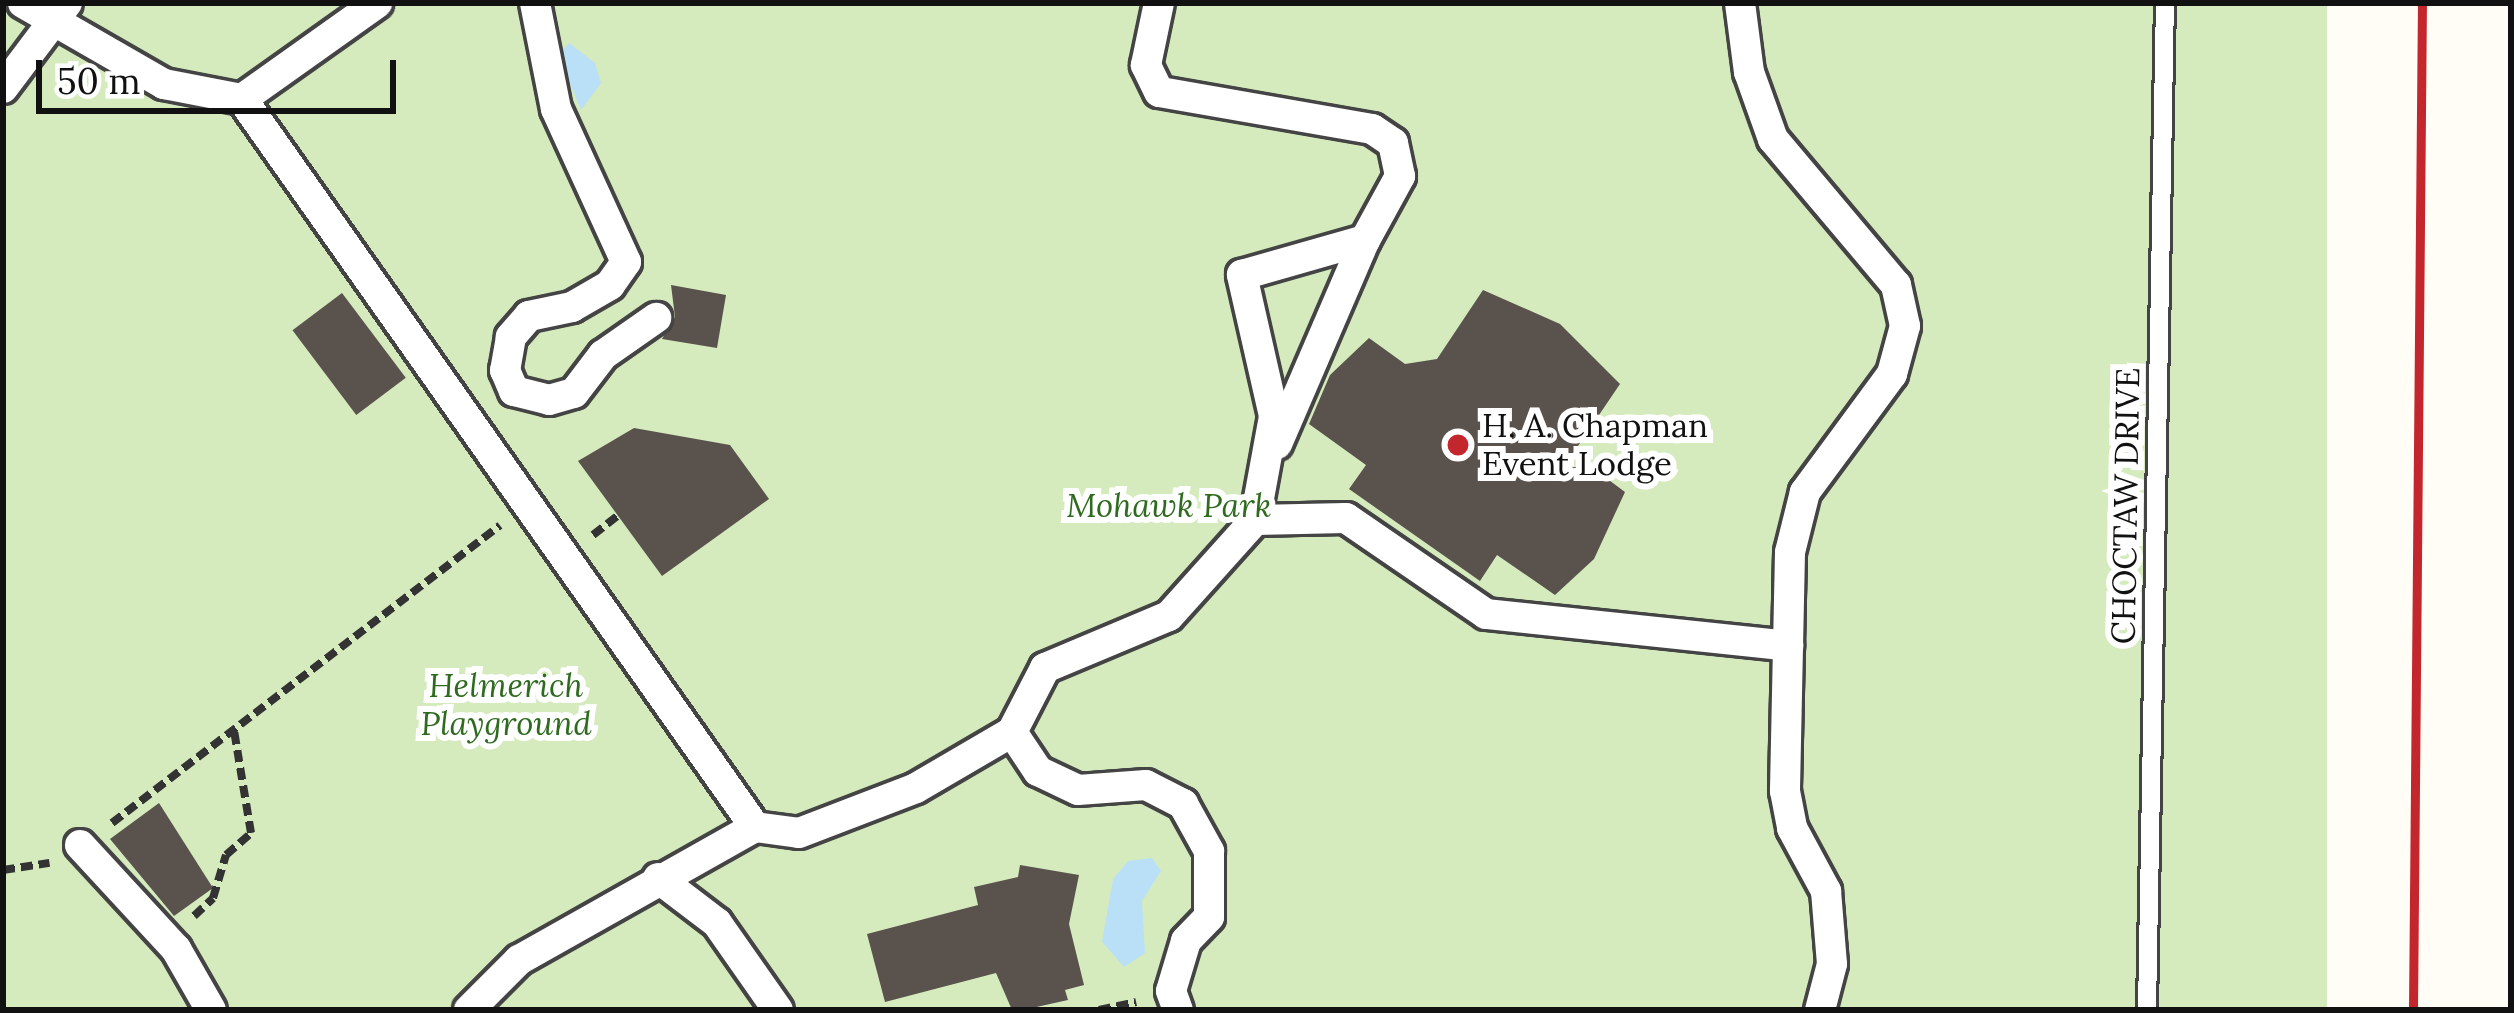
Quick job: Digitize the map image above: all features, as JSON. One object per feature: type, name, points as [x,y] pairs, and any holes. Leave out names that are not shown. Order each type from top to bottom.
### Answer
[{"type":"street","points":[[23,3],[59,13],[164,83],[242,99],[755,826]]},
{"type":"street","points":[[242,99],[377,3]]},
{"type":"street","points":[[535,3],[556,109],[626,262],[610,285],[572,307],[529,316],[511,337],[506,370],[514,391],[548,400],[574,393],[602,355],[656,318]]},
{"type":"street","points":[[1159,3],[1146,64],[1159,92],[1319,115],[1393,143],[1400,176],[1365,240],[1264,475]]},
{"type":"street","points":[[1740,3],[1749,71],[1773,139],[1896,285],[1905,326],[1892,374],[1805,492],[1790,552],[1785,791],[1792,828],[1826,891],[1832,964],[1820,1010]]},
{"type":"street","points":[[3,88],[59,13]]},
{"type":"street","points":[[469,1010],[519,960],[755,826],[799,833],[916,788],[1012,731],[1045,668],[1169,616],[1255,520],[1274,416],[1243,275],[1365,240]]},
{"type":"street","points":[[1255,520],[1346,518],[1486,614],[1788,646]]},
{"type":"street","points":[[1012,731],[1038,771],[1078,790],[1146,785],[1183,805],[1209,850],[1209,917],[1186,941],[1171,991],[1178,1010]]},
{"type":"street","points":[[80,845],[176,949],[211,1010]]},
{"type":"street","points":[[658,878],[717,923],[778,1010]]},
{"type":"lane","name":"CHOCTAW DRIVE","points":[[2147,1010],[2165,3]]},
{"type":"path","points":[[3,870],[47,864],[80,845],[526,505]]},
{"type":"path","points":[[174,922],[187,924],[213,898],[226,855],[251,833],[234,730]]},
{"type":"green space","name":"Mohawk Park","points":[[3,3],[2327,3],[2327,1010],[3,1010]]},
{"type":"water","points":[[569,43],[595,63],[601,83],[581,110],[558,55]]},
{"type":"water","points":[[1152,858],[1161,871],[1142,901],[1145,953],[1124,967],[1102,942],[1113,879],[1128,861]]},
{"type":"building","points":[[671,285],[726,295],[717,348],[662,339],[675,317]]},
{"type":"building","name":"H. A. Chapman Event Lodge","points":[[1483,290],[1560,324],[1620,384],[1563,468],[1590,466],[1625,492],[1594,559],[1555,595],[1497,555],[1480,581],[1349,489],[1366,465],[1309,424],[1330,375],[1369,338],[1405,364],[1437,359]]},
{"type":"building","points":[[342,293],[406,378],[356,415],[292,330]]},
{"type":"building","points":[[634,428],[730,445],[769,499],[662,576],[578,461]]},
{"type":"building","points":[[159,803],[213,888],[174,916],[110,839]]},
{"type":"building","points":[[1020,865],[1079,875],[1069,924],[1084,985],[1065,990],[1068,1000],[1023,1010],[1012,1010],[996,973],[885,1002],[867,934],[978,905],[974,887],[1018,877]]},
{"type":"railway","points":[[2413,1010],[2422,3]]},
{"type":"place","name":"H. A. Chapman Event Lodge","points":[[1458,445]]},
{"type":"park label","name":"Helmerich Playground","points":[[506,705]]}]
